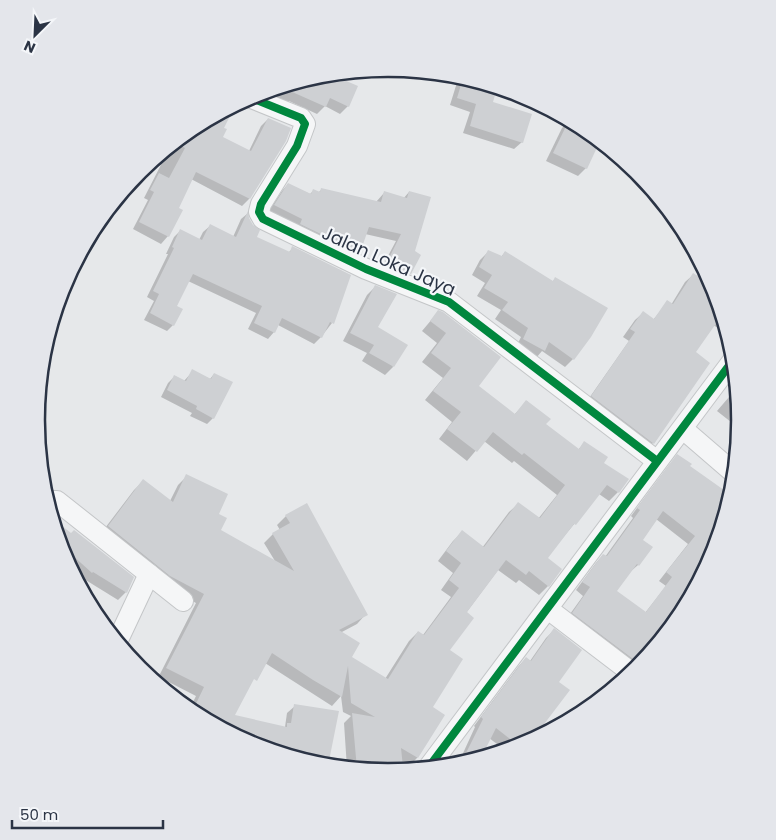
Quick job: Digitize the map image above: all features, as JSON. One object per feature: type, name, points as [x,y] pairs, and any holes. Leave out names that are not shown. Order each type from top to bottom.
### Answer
[{"type":"street","name":"Jalan Loka Jaya","points":[[261,102],[301,118],[305,124],[297,146],[261,204],[259,212],[263,219],[366,270],[449,302],[657,461]]},
{"type":"street","points":[[434,760],[727,369]]},
{"type":"street","points":[[683,429],[728,467]]},
{"type":"street","points":[[55,501],[183,601]]},
{"type":"street","points":[[120,634],[148,574]]},
{"type":"street","points":[[548,609],[625,668]]},
{"type":"building","points":[[344,80],[358,86],[349,107],[330,98],[326,107],[291,91]]},
{"type":"building","points":[[461,85],[495,94],[493,102],[532,114],[523,143],[470,126],[476,104],[457,98]]},
{"type":"building","points":[[230,115],[224,128],[227,129],[223,137],[251,151],[268,118],[291,128],[286,141],[250,199],[196,172],[179,208],[183,210],[169,237],[139,222],[154,192],[150,190],[159,173],[169,178],[185,148],[182,146]]},
{"type":"building","points":[[566,127],[597,148],[587,169],[553,153]]},
{"type":"building","points":[[288,183],[311,194],[313,189],[320,192],[321,188],[381,202],[384,191],[407,198],[409,191],[431,197],[415,251],[421,255],[411,274],[386,264],[401,234],[369,227],[360,253],[300,224],[302,219],[274,205]]},
{"type":"building","points":[[248,211],[253,225],[260,230],[257,237],[290,252],[292,246],[351,275],[334,324],[330,322],[322,338],[282,318],[275,333],[254,323],[262,306],[193,274],[177,306],[183,309],[174,326],[150,313],[159,294],[153,291],[174,248],[172,247],[180,229],[202,240],[210,224],[236,237]]},
{"type":"building","points":[[488,250],[502,256],[505,251],[553,281],[555,277],[608,308],[591,337],[574,360],[549,342],[545,351],[523,339],[528,328],[502,310],[508,302],[484,288],[492,275],[479,267]]},
{"type":"building","points":[[693,273],[700,278],[717,323],[696,352],[710,363],[654,444],[591,396],[635,332],[630,329],[643,311],[654,319],[667,300],[673,304]]},
{"type":"building","points":[[375,285],[397,294],[378,327],[408,345],[394,367],[369,353],[374,345],[350,333]]},
{"type":"building","points":[[438,310],[443,312],[501,357],[479,386],[515,414],[526,400],[551,419],[546,424],[579,449],[584,441],[608,457],[604,463],[629,479],[619,493],[607,485],[548,558],[562,569],[549,587],[529,571],[526,575],[506,560],[467,612],[474,618],[450,650],[463,659],[433,707],[445,715],[418,758],[401,748],[403,762],[356,761],[352,713],[375,717],[351,703],[348,666],[342,697],[272,653],[257,681],[254,679],[235,715],[287,727],[287,723],[291,723],[294,704],[339,711],[330,758],[278,745],[236,728],[196,704],[204,687],[166,668],[204,594],[170,576],[108,526],[143,479],[173,502],[186,474],[228,494],[219,514],[227,518],[221,530],[294,571],[272,533],[290,523],[285,515],[307,503],[368,615],[339,630],[360,643],[352,657],[388,679],[418,631],[424,635],[459,588],[449,580],[461,563],[446,551],[462,530],[484,547],[518,502],[540,518],[565,485],[493,432],[477,452],[447,429],[461,412],[433,391],[451,368],[431,353],[446,333],[430,321]]},
{"type":"building","points":[[192,369],[211,379],[214,373],[233,382],[214,419],[196,409],[197,406],[167,390],[174,375],[186,381]]},
{"type":"building","points":[[677,454],[692,464],[690,466],[723,490],[713,530],[696,572],[672,612],[634,660],[572,613],[590,587],[582,582],[603,554],[607,556],[640,510],[637,508]],"holes":[[[663,511],[695,536],[666,572],[672,577],[646,612],[617,591],[637,564],[639,566],[653,547],[643,540]]]},
{"type":"building","points":[[62,526],[71,533],[74,530],[134,577],[127,593],[92,573],[73,556]]},
{"type":"building","points":[[554,628],[582,650],[559,682],[570,690],[542,727],[511,740],[496,728],[486,748],[466,753],[483,719],[481,717],[526,657],[531,661]]},
{"type":"cycle path","points":[[261,102],[301,118],[305,124],[297,146],[261,204],[259,212],[263,219],[366,269],[449,302],[657,461]]},
{"type":"cycle path","points":[[434,760],[727,369]]}]
